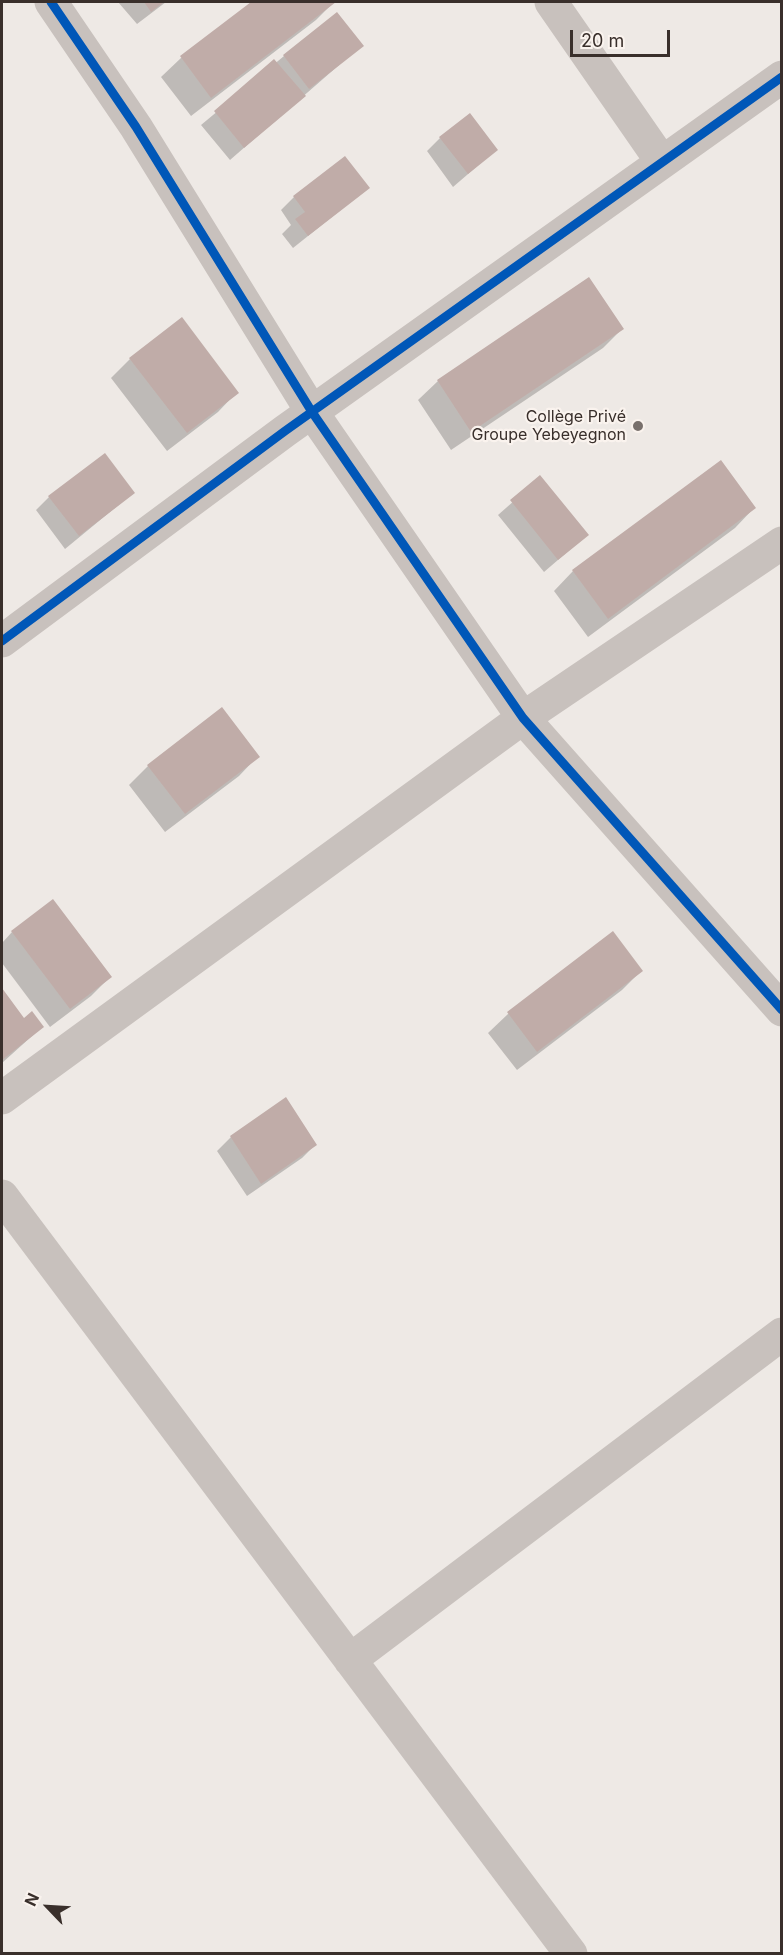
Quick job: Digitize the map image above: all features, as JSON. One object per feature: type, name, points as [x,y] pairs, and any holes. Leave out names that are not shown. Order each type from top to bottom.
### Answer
[{"type":"street","points":[[51,2],[136,127],[312,412],[523,718],[782,1010]]},
{"type":"street","points":[[551,2],[662,162]]},
{"type":"street","points":[[2,641],[312,412],[782,76]]},
{"type":"street","points":[[2,1098],[523,718],[782,543]]},
{"type":"street","points":[[2,1196],[571,1953]]},
{"type":"street","points":[[350,1660],[782,1334]]},
{"type":"building","points":[[144,2],[164,2],[151,12]]},
{"type":"building","points":[[251,2],[336,2],[211,98],[180,56]]},
{"type":"building","points":[[337,12],[364,46],[309,89],[283,55]]},
{"type":"building","points":[[274,59],[306,96],[244,148],[214,111]]},
{"type":"building","points":[[470,113],[498,150],[468,174],[439,137]]},
{"type":"building","points":[[345,156],[370,188],[308,236],[295,219],[305,212],[293,196]]},
{"type":"building","points":[[589,277],[624,329],[471,432],[437,380]]},
{"type":"building","points":[[182,317],[239,393],[187,433],[129,358]]},
{"type":"building","points":[[105,453],[135,493],[79,536],[48,496]]},
{"type":"building","points":[[721,460],[756,508],[608,619],[572,570]]},
{"type":"building","points":[[540,475],[589,535],[558,560],[510,500]]},
{"type":"building","points":[[222,707],[260,757],[185,814],[147,765]]},
{"type":"building","points":[[53,899],[112,977],[70,1009],[11,931]]},
{"type":"building","points":[[613,931],[643,971],[537,1052],[507,1012]]},
{"type":"building","points":[[2,988],[24,1018],[32,1011],[44,1027],[2,1060]]},
{"type":"building","points":[[286,1097],[317,1145],[261,1184],[230,1136]]},
{"type":"cycle path","points":[[51,2],[136,127],[312,412],[523,718],[782,1010]]},
{"type":"cycle path","points":[[2,641],[285,431],[782,77]]},
{"type":"place","name":"Collège Privé Groupe Yebeyegnon","points":[[638,426]]}]
